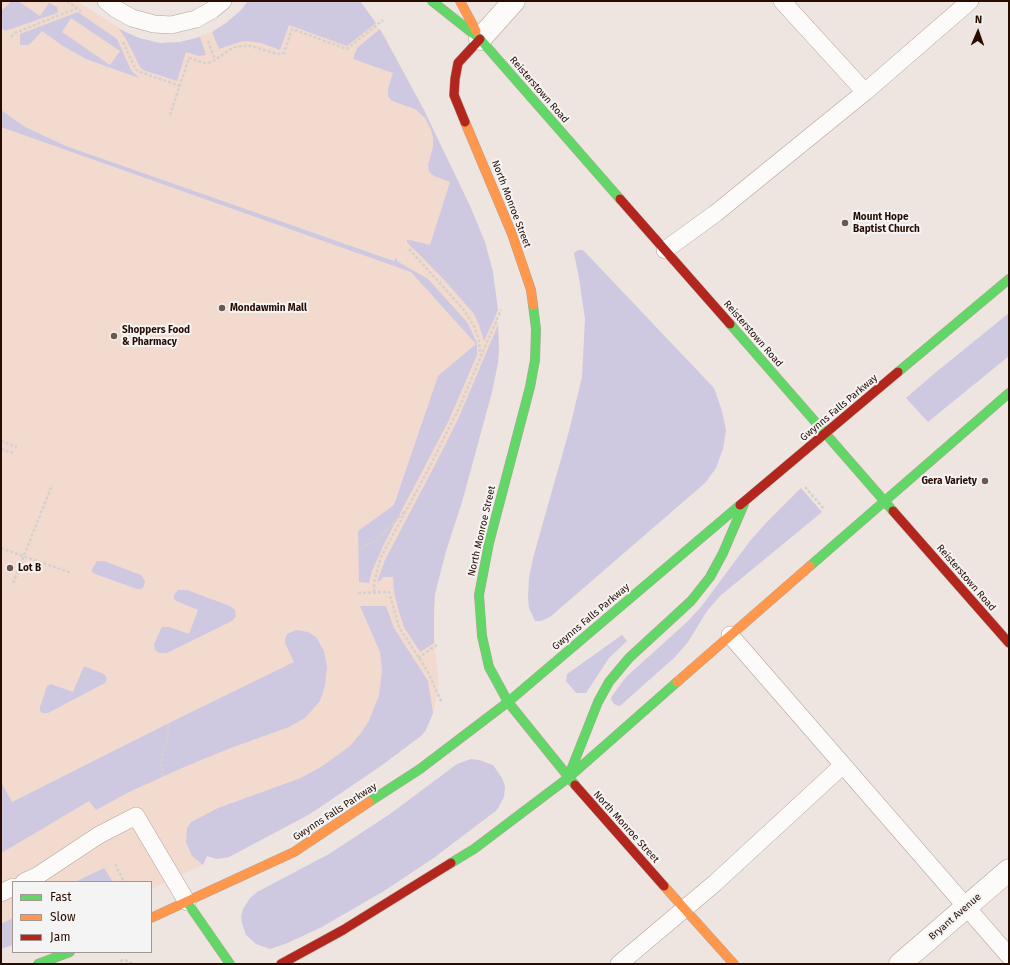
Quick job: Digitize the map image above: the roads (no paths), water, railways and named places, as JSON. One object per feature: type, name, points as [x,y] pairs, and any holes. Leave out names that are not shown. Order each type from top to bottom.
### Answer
[{"type":"main road","name":"Reisterstown Road","points":[[432,1],[480,39],[1009,643]]},
{"type":"main road","name":"Reisterstown Road","points":[[460,1],[480,39]]},
{"type":"main road","name":"North Monroe Street","points":[[480,39],[458,64],[454,95],[514,241],[531,290],[536,329],[535,360],[530,388],[489,543],[479,594],[482,636],[489,667],[508,702],[568,778],[734,964]]},
{"type":"main road","name":"Gwynns Falls Parkway","points":[[152,918],[294,852],[420,769],[508,702],[1009,279]]},
{"type":"main road","points":[[281,964],[343,930],[474,850],[568,778],[730,634],[1009,393]]},
{"type":"main road","points":[[568,778],[598,702],[609,682],[629,658],[691,601],[710,577],[746,500]]},
{"type":"main road","points":[[187,902],[230,964]]},
{"type":"main road","points":[[38,964],[67,953]]},
{"type":"street","points":[[480,39],[514,1]]},
{"type":"street","name":"Bryant Avenue","points":[[900,964],[1009,870]]},
{"type":"lane","points":[[106,1],[116,9],[132,18],[154,24],[171,25],[196,19],[212,10],[223,1]]},
{"type":"lane","points":[[782,1],[865,92]]},
{"type":"lane","points":[[665,250],[716,213],[865,92],[970,1]]},
{"type":"lane","points":[[730,634],[842,766],[1009,956]]},
{"type":"lane","points":[[619,964],[715,883],[842,766]]},
{"type":"lane","points":[[26,881],[37,876],[99,835],[136,816],[187,902]]},
{"type":"lane","points":[[1,893],[12,888]]},
{"type":"place","name":"Mount Hope Baptist Church","points":[[845,223]]},
{"type":"place","name":"Mondawmin Mall","points":[[222,308]]},
{"type":"place","name":"Shoppers Food & Pharmacy","points":[[114,336]]},
{"type":"place","name":"Gera Variety","points":[[985,481]]},
{"type":"place","name":"Lot B","points":[[10,568]]}]
